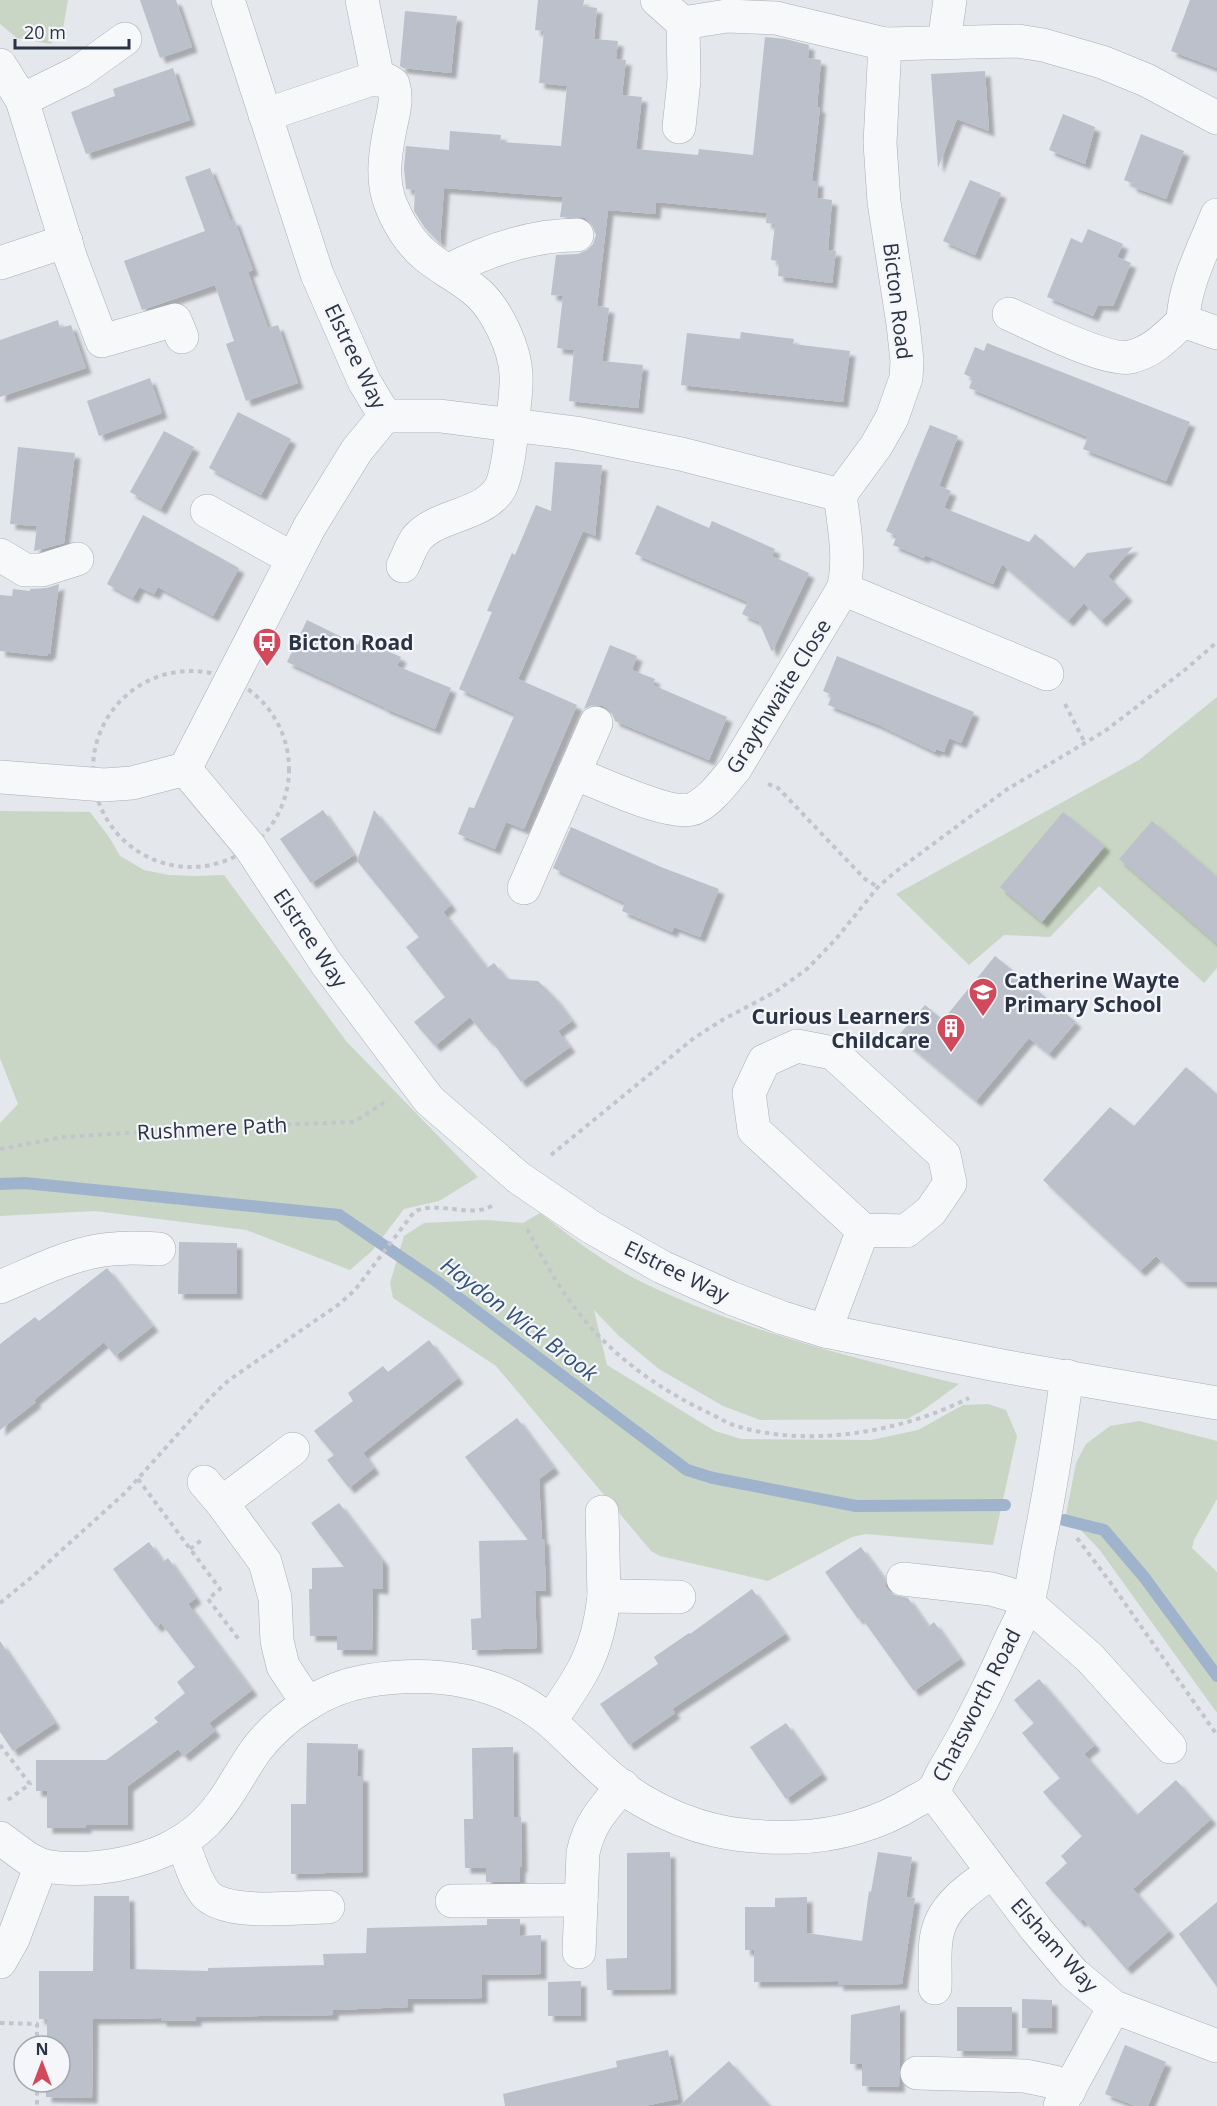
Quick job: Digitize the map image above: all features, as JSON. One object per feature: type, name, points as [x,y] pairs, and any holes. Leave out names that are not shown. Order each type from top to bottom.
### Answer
[{"type":"street","name":"Elstree Way","points":[[228,0],[317,274],[364,381],[385,416],[357,450],[334,486],[293,559],[185,769],[250,847],[326,963],[429,1100],[519,1178],[591,1227],[662,1267],[731,1298],[825,1331],[1002,1366],[1217,1403]]},
{"type":"street","points":[[657,0],[683,23],[684,81],[679,128]]},
{"type":"street","points":[[945,42],[950,0]]},
{"type":"street","points":[[370,3],[378,79]]},
{"type":"street","points":[[683,23],[727,16],[776,18],[885,44],[1018,41],[1071,52],[1146,80],[1217,118]]},
{"type":"street","points":[[22,100],[79,72],[125,39]]},
{"type":"street","name":"Bicton Road","points":[[840,495],[892,418],[906,378],[907,361],[903,324],[884,202],[880,143],[885,44]]},
{"type":"street","points":[[0,65],[22,100],[66,241],[102,341],[175,320],[182,337]]},
{"type":"street","points":[[265,115],[369,81],[378,79],[393,84],[396,100],[384,176],[391,205],[410,239],[425,256],[479,294],[490,307],[502,327],[510,349],[516,374],[513,425],[504,476],[498,490],[483,504],[445,520],[417,538],[402,566]]},
{"type":"street","points":[[1009,314],[1084,346],[1122,358],[1150,350],[1183,321],[1189,289],[1217,215]]},
{"type":"street","points":[[447,271],[474,257],[506,245],[542,238],[577,235]]},
{"type":"street","points":[[0,263],[66,241]]},
{"type":"street","points":[[1183,321],[1217,333]]},
{"type":"street","points":[[385,416],[440,416],[576,432],[681,454],[840,495]]},
{"type":"street","name":"Graythwaite Close","points":[[574,773],[660,807],[680,811],[692,810],[702,804],[718,788],[735,769],[843,589],[846,581],[840,495]]},
{"type":"street","points":[[207,511],[293,559]]},
{"type":"street","points":[[0,555],[25,570],[42,570],[77,559]]},
{"type":"street","points":[[843,589],[1047,674]]},
{"type":"street","points":[[524,888],[596,723]]},
{"type":"street","points":[[0,777],[104,785],[132,783],[185,769]]},
{"type":"street","points":[[797,1046],[833,1053],[945,1155],[950,1183],[931,1211],[906,1231],[863,1230],[754,1130],[748,1093],[764,1061],[797,1046]]},
{"type":"street","points":[[825,1331],[863,1230]]},
{"type":"street","points":[[0,1287],[74,1257],[97,1251],[119,1248],[159,1249]]},
{"type":"street","name":"Chatsworth Road","points":[[0,1838],[27,1858],[56,1869],[90,1869],[153,1856],[182,1841],[205,1823],[218,1808],[256,1750],[271,1734],[308,1704],[337,1689],[383,1678],[441,1677],[472,1681],[496,1690],[526,1704],[550,1721],[638,1798],[693,1825],[724,1834],[769,1838],[812,1837],[850,1829],[894,1815],[932,1791],[984,1698],[1028,1603],[1049,1499],[1067,1376]]},
{"type":"street","points":[[293,1449],[213,1492],[265,1562],[274,1598],[277,1641],[283,1666],[308,1704]]},
{"type":"street","points":[[550,1721],[589,1662],[601,1618],[604,1596],[602,1512]]},
{"type":"street","points":[[903,1579],[991,1589],[1028,1603],[1090,1658],[1170,1747]]},
{"type":"street","points":[[604,1596],[679,1597]]},
{"type":"street","points":[[579,1952],[583,1853],[586,1837],[598,1815],[622,1786]]},
{"type":"street","name":"Elsham Way","points":[[932,1791],[1036,1929],[1073,1972],[1114,2007],[1217,2046]]},
{"type":"street","points":[[182,1841],[205,1894],[217,1903],[248,1908],[328,1906]]},
{"type":"street","points":[[0,1962],[13,1939],[41,1865]]},
{"type":"street","points":[[935,1988],[937,1938],[940,1923],[948,1910],[964,1893],[992,1872]]},
{"type":"street","points":[[452,1901],[581,1900]]},
{"type":"street","points":[[917,2073],[1025,2076],[1054,2082],[1065,2099],[1114,2007]]},
{"type":"path","points":[[0,1603],[101,1515],[138,1479],[210,1397],[253,1362],[338,1305],[355,1290],[407,1220],[418,1209],[491,1208],[519,1178],[694,1038],[775,992],[807,969],[836,939],[878,887],[922,851],[1006,790],[1105,731],[1186,669],[1217,642]]},
{"type":"path","points":[[1047,674],[1085,743]]},
{"type":"path","points":[[735,769],[778,788],[865,879],[878,887]]},
{"type":"path","name":"Rushmere Path","points":[[0,1149],[64,1137],[218,1127],[354,1122],[415,1083]]},
{"type":"path","points":[[524,1224],[564,1294],[583,1319],[609,1345],[664,1390],[739,1427],[777,1435],[822,1435],[900,1425],[949,1408],[987,1390],[994,1385],[1002,1366]]},
{"type":"path","points":[[138,1479],[220,1589],[208,1599],[243,1646]]},
{"type":"path","points":[[1049,1499],[1217,1735]]},
{"type":"path","points":[[0,1745],[30,1784],[0,1806]]},
{"type":"path","points":[[0,2023],[38,2024],[38,2034]]},
{"type":"green space","points":[[0,0],[68,0],[62,34],[50,44],[17,38],[0,24]]},
{"type":"green space","points":[[1217,697],[1217,968],[1204,983],[1099,886],[1050,937],[1004,935],[969,965],[896,894],[1139,760]]},
{"type":"green space","points":[[0,811],[90,812],[120,856],[144,870],[169,875],[224,875],[346,1041],[478,1177],[439,1201],[404,1209],[372,1251],[350,1270],[246,1230],[95,1211],[0,1216],[0,1123],[18,1104],[0,1058]]},
{"type":"green space","points":[[540,1213],[621,1271],[687,1302],[802,1343],[959,1384],[907,1419],[760,1420],[723,1406],[659,1369],[619,1336],[594,1310],[607,1365],[715,1431],[741,1439],[871,1440],[918,1430],[963,1405],[988,1404],[1006,1410],[1017,1436],[993,1545],[866,1534],[852,1537],[768,1581],[660,1556],[651,1551],[496,1366],[393,1298],[390,1283],[404,1236],[424,1223],[486,1220],[523,1223]]},
{"type":"green space","points":[[1139,1421],[1217,1441],[1217,1499],[1194,1540],[1192,1548],[1217,1572],[1217,1713],[1099,1549],[1066,1515],[1076,1463],[1086,1444],[1110,1426]]},
{"type":"building","points":[[140,0],[176,0],[192,47],[160,58]]},
{"type":"building","points":[[538,0],[584,0],[583,6],[597,8],[594,39],[618,41],[616,59],[626,60],[622,95],[642,97],[636,149],[698,155],[699,149],[753,155],[765,37],[809,45],[808,58],[821,60],[817,107],[820,107],[812,181],[818,181],[817,198],[832,200],[828,250],[836,251],[832,283],[778,276],[779,261],[771,260],[775,224],[766,223],[767,213],[656,202],[655,214],[608,210],[597,306],[609,308],[602,361],[643,365],[638,408],[569,401],[574,350],[557,348],[563,296],[551,295],[556,255],[578,254],[587,250],[593,244],[596,235],[592,225],[585,218],[560,217],[563,197],[444,188],[440,243],[425,228],[414,211],[415,190],[406,189],[404,168],[406,146],[449,150],[450,131],[501,135],[500,142],[561,146],[567,86],[539,83],[544,31],[535,30]]},
{"type":"building","points":[[1190,0],[1217,0],[1217,68],[1171,51]]},
{"type":"building","points":[[405,11],[457,16],[451,73],[400,66]]},
{"type":"building","points":[[173,68],[190,120],[86,154],[71,112],[115,96],[113,89]]},
{"type":"building","points":[[985,71],[989,131],[957,119],[938,168],[931,74]]},
{"type":"building","points":[[1063,114],[1095,127],[1085,164],[1049,150]]},
{"type":"building","points":[[1141,134],[1184,151],[1166,199],[1131,186],[1132,183],[1124,180]]},
{"type":"building","points":[[210,168],[231,221],[234,219],[253,270],[248,272],[268,328],[278,325],[298,383],[246,401],[226,344],[234,341],[215,285],[142,310],[124,261],[205,231],[185,177]]},
{"type":"building","points":[[970,180],[1001,193],[975,255],[943,241]]},
{"type":"building","points":[[1088,229],[1123,244],[1117,257],[1131,263],[1113,306],[1098,305],[1093,316],[1047,297],[1071,238],[1082,243]]},
{"type":"building","points":[[58,320],[60,328],[71,325],[86,368],[0,397],[0,340]]},
{"type":"building","points":[[741,332],[794,339],[793,344],[850,351],[843,402],[681,385],[687,333],[740,339]]},
{"type":"building","points":[[987,343],[1190,422],[1166,481],[1083,449],[1088,437],[969,388],[973,378],[964,374],[975,347],[984,351]]},
{"type":"building","points":[[150,378],[162,413],[99,436],[87,401]]},
{"type":"building","points":[[238,412],[291,439],[261,495],[209,468]]},
{"type":"building","points":[[930,425],[958,436],[939,486],[951,491],[944,508],[1029,542],[1035,534],[1074,568],[1087,553],[1133,547],[1108,576],[1127,596],[1101,621],[1084,603],[1068,621],[1002,564],[993,584],[925,555],[924,558],[893,545],[897,536],[886,531]]},
{"type":"building","points":[[164,431],[194,447],[161,509],[130,492]]},
{"type":"building","points":[[18,447],[75,453],[64,543],[34,551],[37,526],[10,524]]},
{"type":"building","points":[[555,462],[602,465],[595,536],[583,531],[518,679],[577,705],[524,829],[506,822],[495,849],[458,834],[469,807],[474,808],[515,714],[459,689],[492,612],[487,611],[512,553],[515,555],[536,505],[551,511]]},
{"type":"building","points":[[657,505],[709,528],[712,521],[775,549],[772,556],[809,573],[772,652],[759,622],[742,614],[748,602],[635,554]]},
{"type":"building","points":[[143,515],[239,568],[213,616],[158,587],[154,594],[139,587],[133,598],[107,584]]},
{"type":"building","points":[[59,584],[50,654],[48,653],[47,656],[0,651],[0,595],[12,596],[13,589],[30,591],[30,589],[47,588]]},
{"type":"building","points":[[307,620],[358,645],[360,639],[401,657],[397,666],[451,688],[435,729],[384,708],[287,662]]},
{"type":"building","points":[[610,645],[637,656],[632,670],[655,679],[653,685],[727,717],[709,760],[615,721],[611,711],[603,706],[593,705],[584,709]]},
{"type":"building","points":[[837,656],[974,712],[961,743],[949,738],[944,752],[936,749],[935,752],[879,725],[828,705],[832,695],[823,691]]},
{"type":"building","points":[[323,810],[354,855],[311,883],[280,839]]},
{"type":"building","points":[[374,810],[451,905],[443,912],[487,968],[494,963],[507,979],[538,981],[555,998],[572,1021],[558,1031],[570,1047],[521,1082],[491,1040],[489,1041],[470,1017],[435,1046],[414,1022],[445,997],[406,947],[419,937],[357,861]]},
{"type":"building","points":[[1063,812],[1105,846],[1042,922],[1000,887]]},
{"type":"building","points":[[1152,821],[1217,877],[1217,944],[1119,859]]},
{"type":"building","points":[[571,827],[661,867],[719,889],[700,937],[674,927],[672,932],[622,911],[625,903],[553,868]]},
{"type":"building","points":[[995,956],[1076,1022],[1049,1054],[1029,1038],[976,1101],[898,1036],[925,1005],[943,1020]]},
{"type":"building","points":[[1186,1067],[1217,1094],[1217,1282],[1183,1282],[1156,1256],[1140,1271],[1043,1180],[1110,1107],[1134,1126]]},
{"type":"building","points":[[179,1242],[237,1243],[237,1294],[178,1294]]},
{"type":"building","points":[[107,1268],[153,1326],[115,1356],[104,1342],[34,1400],[36,1402],[0,1430],[0,1344],[35,1317],[39,1321]]},
{"type":"building","points":[[429,1340],[458,1378],[363,1453],[374,1468],[349,1488],[327,1460],[334,1455],[314,1431],[353,1401],[348,1393],[383,1366],[388,1372]]},
{"type":"building","points":[[517,1418],[554,1468],[539,1479],[546,1591],[535,1591],[537,1648],[472,1650],[471,1619],[481,1618],[479,1541],[528,1540],[465,1457]]},
{"type":"building","points":[[339,1503],[383,1561],[383,1589],[373,1588],[372,1650],[337,1650],[337,1636],[310,1636],[309,1589],[312,1589],[312,1568],[344,1567],[311,1523]]},
{"type":"building","points":[[149,1542],[163,1562],[168,1558],[196,1598],[188,1604],[252,1690],[209,1723],[215,1731],[184,1756],[178,1749],[128,1786],[128,1825],[47,1828],[47,1791],[36,1791],[36,1760],[106,1760],[158,1722],[154,1718],[185,1693],[177,1682],[195,1667],[161,1623],[156,1627],[113,1569]]},
{"type":"building","points":[[861,1547],[885,1580],[886,1587],[891,1594],[908,1598],[928,1627],[934,1622],[960,1659],[914,1691],[861,1617],[858,1619],[825,1572]]},
{"type":"building","points":[[752,1589],[785,1634],[672,1709],[675,1713],[629,1745],[600,1704],[658,1664],[654,1657]]},
{"type":"building","points":[[0,1641],[55,1723],[13,1751],[0,1732]]},
{"type":"building","points":[[1039,1679],[1095,1745],[1084,1754],[1137,1815],[1176,1780],[1211,1819],[1133,1889],[1169,1931],[1126,1969],[1083,1919],[1080,1922],[1045,1883],[1067,1863],[1061,1856],[1082,1836],[1043,1792],[1060,1778],[1022,1733],[1034,1723],[1014,1700]]},
{"type":"building","points":[[786,1723],[822,1774],[786,1799],[750,1747]]},
{"type":"building","points":[[307,1743],[358,1744],[357,1776],[363,1776],[363,1872],[291,1874],[291,1804],[306,1804]]},
{"type":"building","points":[[513,1747],[514,1817],[521,1817],[520,1882],[486,1882],[486,1868],[465,1868],[464,1819],[473,1819],[472,1748]]},
{"type":"building","points":[[670,1852],[671,1989],[607,1990],[606,1959],[627,1958],[627,1853]]},
{"type":"building","points":[[878,1852],[912,1857],[906,1897],[915,1898],[902,1984],[838,1985],[838,1981],[754,1982],[754,1950],[745,1950],[745,1907],[775,1907],[775,1898],[807,1897],[807,1933],[862,1941],[869,1891],[871,1892]]},
{"type":"building","points":[[94,1896],[129,1896],[130,1969],[208,1971],[208,1968],[324,1965],[323,1954],[366,1953],[367,1928],[487,1925],[487,1919],[520,1919],[520,1936],[541,1935],[541,1974],[482,1975],[482,1998],[408,1999],[408,2007],[333,2010],[333,2015],[196,2017],[196,2021],[161,2021],[161,2018],[93,2019],[92,2098],[46,2097],[46,2094],[72,2094],[72,2034],[47,2034],[47,2019],[39,2019],[39,1971],[93,1971]]},
{"type":"building","points":[[1217,1902],[1217,1987],[1179,1934]]},
{"type":"building","points":[[581,1981],[581,2016],[548,2016],[548,1982]]},
{"type":"building","points":[[1022,1999],[1052,2000],[1052,2028],[1022,2028]]},
{"type":"building","points":[[900,2005],[899,2087],[862,2086],[862,2064],[850,2064],[851,2015]]},
{"type":"building","points":[[957,2007],[1012,2007],[1012,2051],[957,2051]]},
{"type":"building","points":[[1125,2045],[1166,2062],[1148,2106],[1136,2106],[1105,2094]]},
{"type":"building","points":[[668,2050],[678,2099],[644,2106],[505,2106],[503,2094],[617,2067],[616,2061]]},
{"type":"building","points":[[729,2061],[770,2106],[679,2106]]},
{"type":"waterway","name":"Haydon Wick Brook","points":[[0,1184],[25,1183],[339,1215],[439,1283],[687,1470],[713,1478],[856,1506],[1005,1505]]},
{"type":"waterway","name":"Haydon Wick Brook","points":[[1064,1520],[1104,1530],[1144,1577],[1217,1676]]},
{"type":"place","name":"Bicton Road","points":[[267,668]]},
{"type":"place","name":"Catherine Wayte Primary School","points":[[983,1018]]},
{"type":"place","name":"Curious Learners Childcare","points":[[951,1054]]}]
